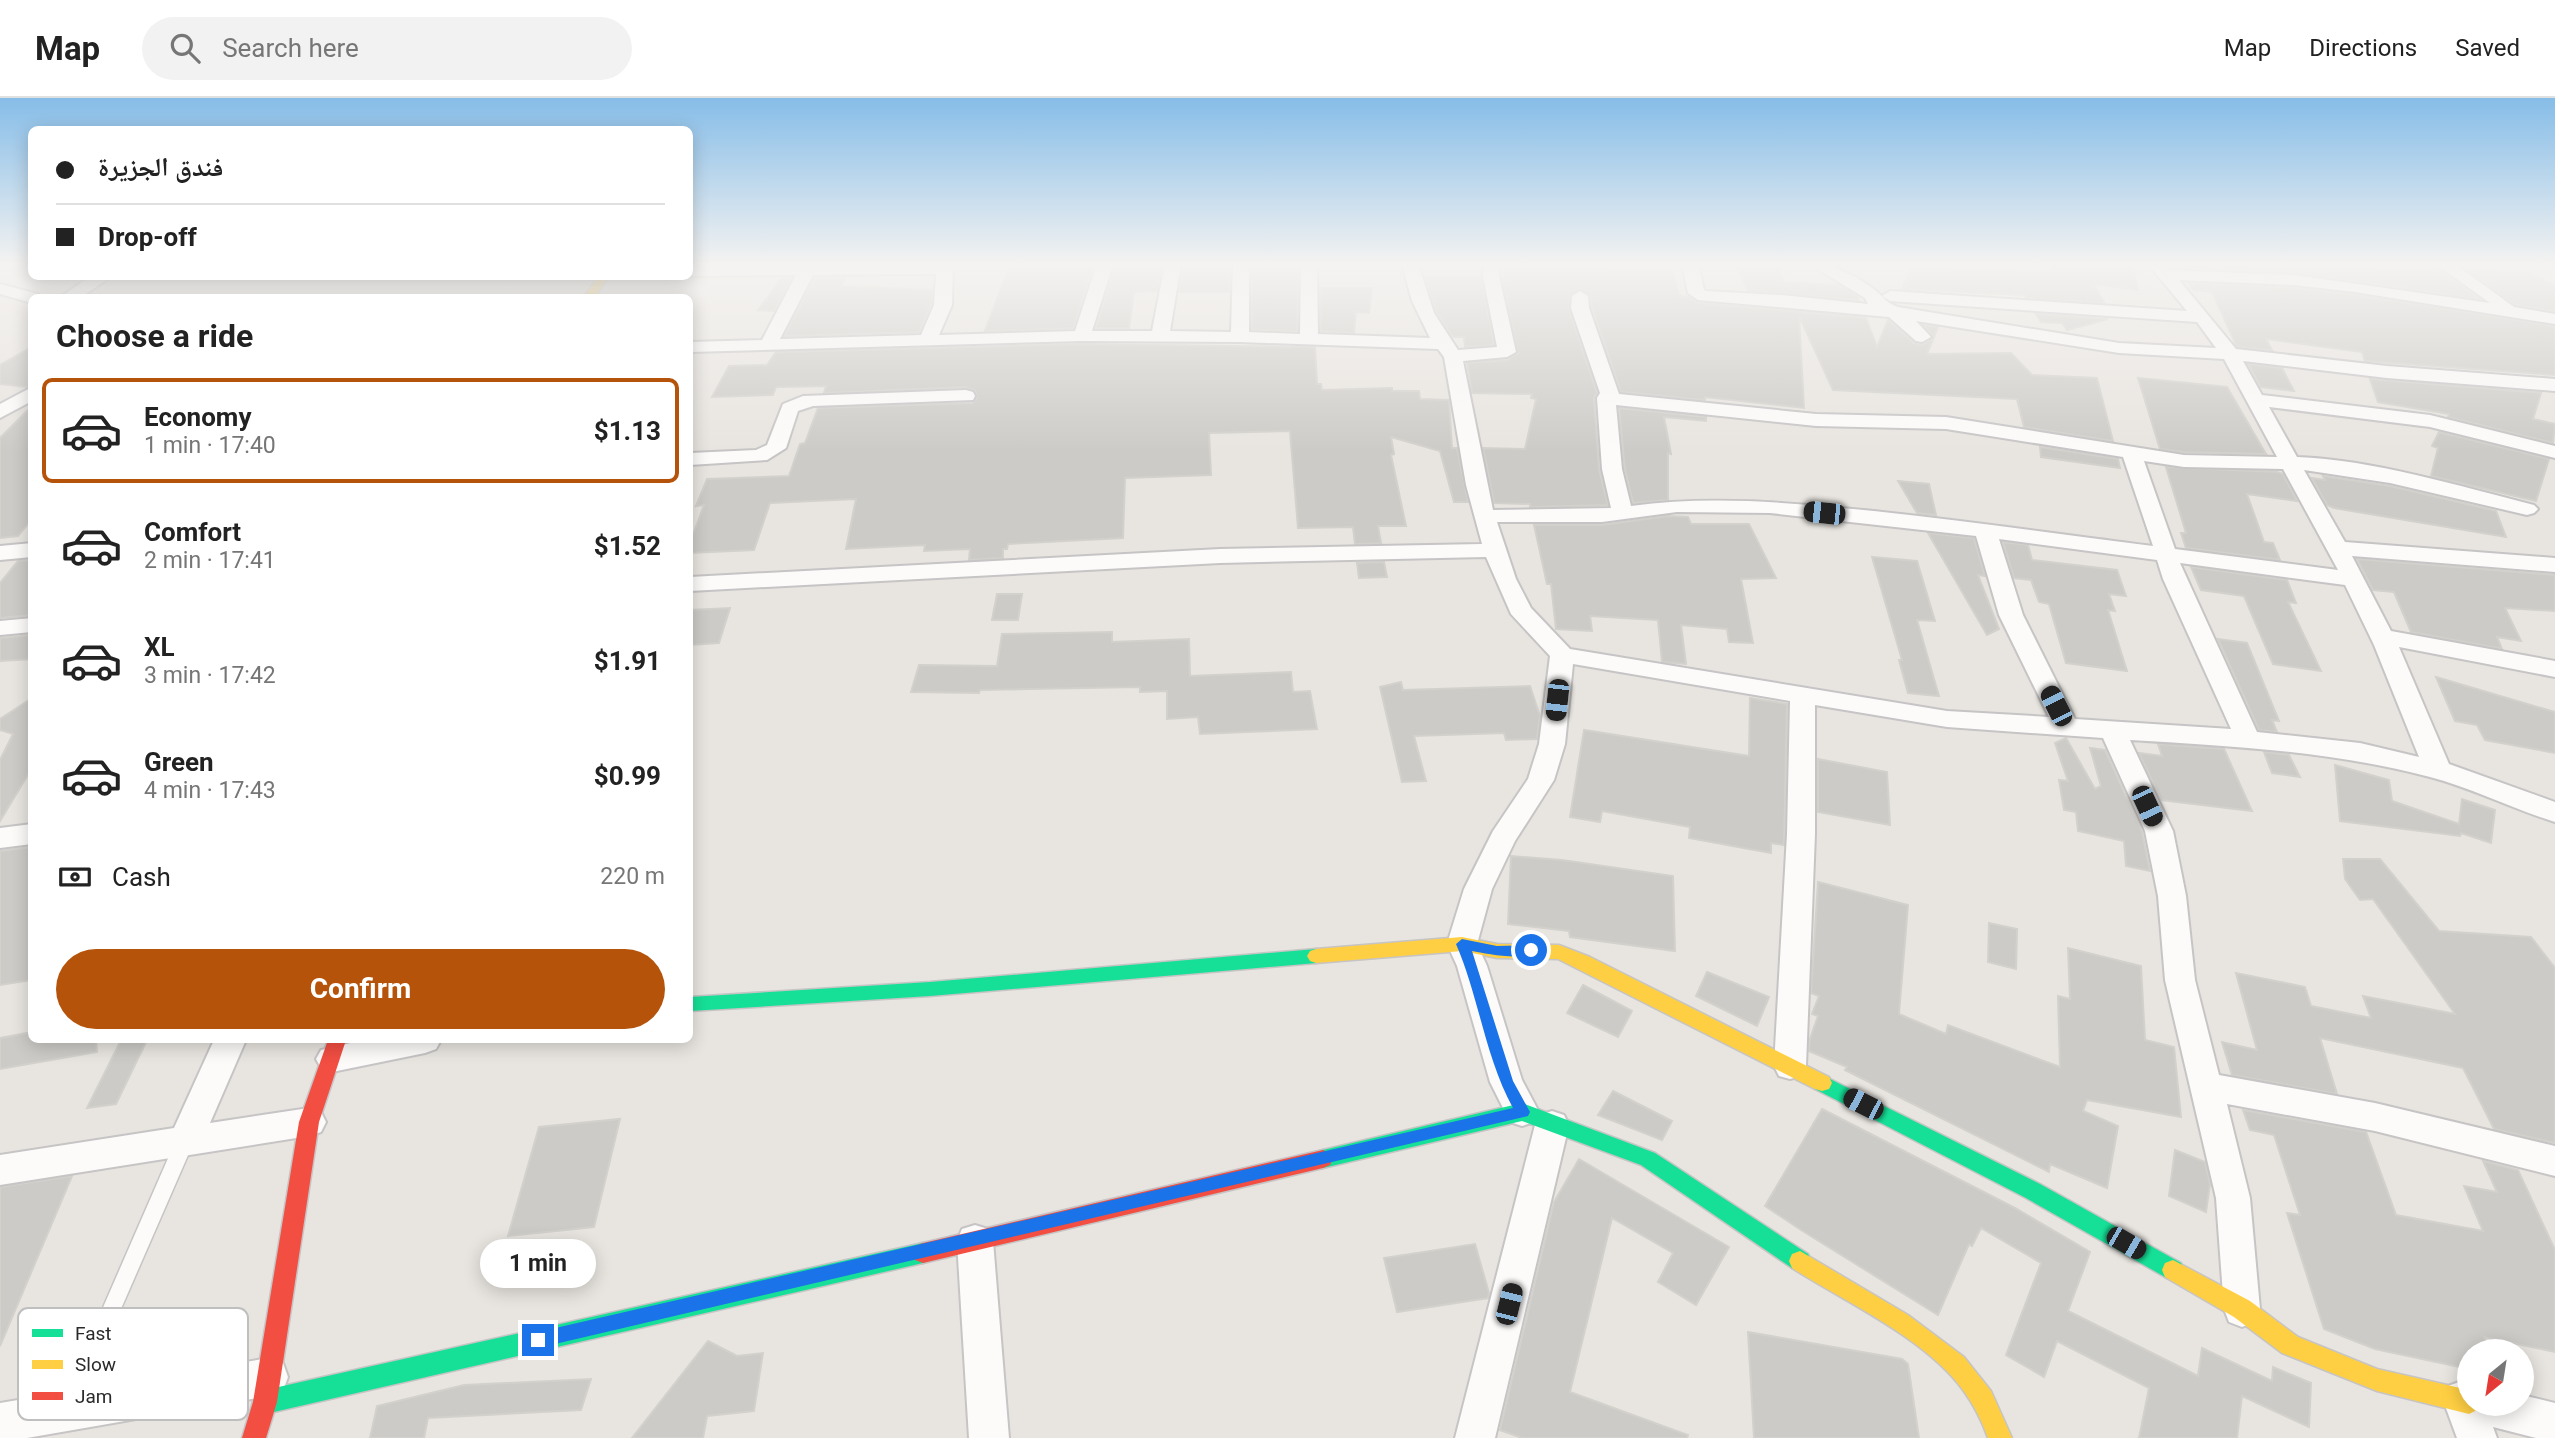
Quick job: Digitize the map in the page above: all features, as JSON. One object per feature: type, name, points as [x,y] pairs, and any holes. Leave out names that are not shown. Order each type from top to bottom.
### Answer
[{"type":"street","points":[[768,345],[778,327]]},
{"type":"street","points":[[928,339],[934,327]]},
{"type":"street","points":[[1082,336],[1085,327]]},
{"type":"street","points":[[1160,337],[1162,327]]},
{"type":"street","points":[[1240,327],[1240,337]]},
{"type":"street","points":[[1309,327],[1309,340]]},
{"type":"street","points":[[1434,327],[1447,350],[1476,480],[1495,550],[1520,610],[1562,655],[1947,719],[2248,738],[2360,752],[2438,770],[2555,811]]},
{"type":"street","points":[[693,347],[1082,336],[1240,337],[1507,352],[1503,327]]},
{"type":"street","points":[[1586,327],[1610,394],[1606,398],[1610,472],[1613,490],[1622,512]]},
{"type":"street","points":[[1910,327],[1922,337]]},
{"type":"street","points":[[1985,327],[2119,348],[2230,354],[2387,372],[2555,385]]},
{"type":"street","points":[[2209,327],[2230,354],[2354,579],[2382,637],[2438,770]]},
{"type":"street","points":[[0,412],[28,395]]},
{"type":"street","points":[[693,459],[760,456],[776,448],[790,408],[810,400],[965,396]]},
{"type":"street","points":[[1606,398],[1816,420],[1946,423],[2184,461],[2319,464],[2390,477],[2527,509]]},
{"type":"street","points":[[2255,400],[2430,421],[2555,452]]},
{"type":"street","points":[[2131,453],[2142,478],[2165,555],[2248,738]]},
{"type":"street","points":[[1486,516],[1602,516],[1677,506],[1734,505],[1851,515],[2354,579]]},
{"type":"street","points":[[1986,532],[2011,615],[2067,728]]},
{"type":"street","points":[[2337,548],[2555,565]]},
{"type":"street","points":[[0,553],[28,550]]},
{"type":"street","points":[[693,584],[1220,556],[1495,550]]},
{"type":"street","points":[[0,628],[28,625]]},
{"type":"street","points":[[2382,637],[2555,669]]},
{"type":"street","points":[[1537,1119],[1506,1082],[1472,966],[1462,944],[1478,889],[1503,838],[1541,780],[1552,744],[1562,655]]},
{"type":"street","points":[[1790,1066],[1801,834],[1803,697]]},
{"type":"street","points":[[2113,731],[2159,831],[2172,896],[2180,980],[2233,1198],[2242,1309]]},
{"type":"street","points":[[0,838],[28,834]]},
{"type":"street","points":[[693,1004],[930,989],[1462,944],[1497,951],[1559,952],[1584,962],[2033,1191],[2242,1309],[2290,1345],[2377,1380],[2457,1399]]},
{"type":"street","points":[[186,1141],[229,1043]]},
{"type":"street","points":[[254,1438],[267,1390],[309,1122],[335,1049],[395,1043]]},
{"type":"street","points":[[2206,1086],[2375,1117],[2555,1161]]},
{"type":"street","points":[[1475,1438],[1537,1119]]},
{"type":"street","points":[[248,1392],[975,1241],[1537,1119],[1648,1159],[1834,1284],[1914,1332],[1958,1366],[1987,1405],[2000,1438]]},
{"type":"street","points":[[0,1170],[309,1122]]},
{"type":"street","points":[[975,1241],[989,1438]]},
{"type":"street","points":[[2472,1416],[2477,1438]]},
{"type":"street","points":[[2526,1416],[2555,1423]]},
{"type":"street","points":[[0,1423],[24,1420]]},
{"type":"lane","points":[[112,1308],[186,1141]]},
{"type":"building","points":[[789,327],[921,327],[919,332],[784,336]]},
{"type":"building","points":[[987,327],[1073,327],[1073,328],[985,331]]},
{"type":"building","points":[[1096,327],[1129,327],[1129,328]]},
{"type":"building","points":[[1252,327],[1297,327],[1297,331],[1252,329]]},
{"type":"building","points":[[1321,327],[1355,327],[1354,333],[1321,331]]},
{"type":"building","points":[[1446,327],[1490,327],[1494,345],[1465,347],[1464,337],[1453,337]]},
{"type":"building","points":[[1512,327],[1575,327],[1597,393],[1594,398],[1599,469],[1608,505],[1530,507],[1530,504],[1494,503],[1483,448],[1525,449],[1536,399],[1531,398],[1532,394],[1472,393],[1467,363],[1507,360],[1518,353]]},
{"type":"building","points":[[1599,327],[1800,327],[1804,408],[1705,397],[1705,400],[1621,392]]},
{"type":"building","points":[[1804,327],[1869,327],[1877,347],[1885,327],[1895,327],[1914,343],[1922,345],[1934,337],[1927,354],[2011,353],[2032,375],[2097,378],[2113,441],[2024,427],[2017,399],[1833,390]]},
{"type":"building","points":[[1924,327],[1935,327],[1938,327],[1934,337]]},
{"type":"building","points":[[2228,327],[2555,327],[2555,375],[2365,361],[2362,352],[2266,339],[2272,350],[2237,347]]},
{"type":"building","points":[[1082,344],[1315,347],[1317,384],[1321,384],[1322,390],[1392,388],[1392,391],[1419,391],[1420,399],[1449,400],[1452,448],[1457,448],[1468,502],[1454,502],[1440,451],[1391,437],[1394,454],[1391,455],[1406,526],[1378,526],[1381,543],[1355,544],[1353,527],[1298,528],[1290,431],[1209,433],[1211,475],[1125,478],[1123,538],[1008,544],[1007,549],[1003,549],[1003,558],[969,560],[970,549],[924,551],[925,545],[846,549],[856,499],[770,503],[754,550],[693,553],[693,535],[704,505],[696,506],[707,479],[789,476],[800,444],[805,443],[818,408],[973,403],[977,397],[975,391],[966,387],[824,393],[826,386],[776,387],[773,395],[712,397],[729,366],[767,365],[776,352]]},
{"type":"building","points":[[28,349],[28,387],[0,384],[0,365]]},
{"type":"building","points":[[2248,364],[2282,368],[2294,391],[2261,387]]},
{"type":"building","points":[[2138,378],[2227,387],[2266,454],[2160,449]]},
{"type":"building","points":[[2370,379],[2541,393],[2533,419],[2555,424],[2553,443],[2448,417],[2449,414],[2378,402]]},
{"type":"building","points":[[1619,408],[1706,417],[1706,421],[1664,417],[1671,454],[1668,453],[1668,500],[1633,503],[1625,469]]},
{"type":"building","points":[[28,410],[28,524],[18,536],[0,538],[0,438]]},
{"type":"building","points":[[2439,432],[2549,459],[2536,501],[2431,476],[2438,448],[2432,446]]},
{"type":"building","points":[[2040,447],[2118,459],[2120,468],[2041,457]]},
{"type":"building","points":[[2166,467],[2283,474],[2297,501],[2247,494],[2264,542],[2273,543],[2280,560],[2186,548],[2181,533],[2186,533]]},
{"type":"building","points":[[2323,476],[2390,486],[2496,511],[2506,537],[2334,508],[2327,505],[2312,478],[2325,480]]},
{"type":"building","points":[[1898,481],[1929,484],[1936,515],[1917,513]]},
{"type":"building","points":[[1667,516],[1688,517],[1691,524],[1749,524],[1776,578],[1741,579],[1753,643],[1729,642],[1727,629],[1681,625],[1686,664],[1662,662],[1658,620],[1590,616],[1592,631],[1556,629],[1551,584],[1547,584],[1534,525],[1602,525]]},
{"type":"building","points":[[1928,533],[1974,538],[1985,576],[1978,575],[1999,629],[1987,635]]},
{"type":"building","points":[[2003,542],[2028,545],[2032,560],[2117,570],[2126,596],[2109,594],[2115,611],[2108,610],[2127,671],[2066,663],[2049,604],[2039,602],[2031,580],[2014,578]]},
{"type":"building","points":[[1872,557],[1917,561],[1935,621],[1917,620],[1939,696],[1908,693],[1899,660],[1902,660]]},
{"type":"building","points":[[2357,559],[2555,575],[2555,611],[2505,608],[2521,641],[2497,637],[2502,649],[2411,632],[2394,592],[2373,590]]},
{"type":"building","points":[[28,560],[28,615],[0,618],[0,583],[18,561]]},
{"type":"building","points":[[1384,562],[1387,577],[1359,578],[1357,563]]},
{"type":"building","points":[[2191,567],[2287,580],[2296,603],[2288,602],[2321,671],[2273,664],[2244,596],[2201,590]]},
{"type":"building","points":[[997,594],[1022,594],[1018,620],[992,620]]},
{"type":"building","points":[[730,608],[719,643],[693,645],[693,610]]},
{"type":"building","points":[[1112,632],[1112,642],[1189,639],[1190,676],[1291,672],[1293,692],[1310,691],[1317,729],[1200,734],[1198,717],[1167,719],[1167,691],[1140,692],[1140,687],[980,690],[979,693],[911,692],[919,665],[997,666],[1002,634]]},
{"type":"building","points":[[28,635],[28,659],[0,661],[0,638]]},
{"type":"building","points":[[2218,639],[2247,643],[2279,721],[2272,720],[2277,732],[2259,730]]},
{"type":"building","points":[[2436,677],[2555,712],[2555,753],[2485,740],[2477,725],[2455,721]]},
{"type":"building","points":[[1401,682],[1403,690],[1530,686],[1540,716],[1537,739],[1506,740],[1504,733],[1414,736],[1426,781],[1402,782],[1380,687]]},
{"type":"building","points":[[1750,698],[1787,704],[1784,845],[1771,843],[1771,853],[1689,838],[1690,827],[1602,811],[1600,822],[1570,817],[1584,730],[1749,756]]},
{"type":"building","points":[[28,701],[28,775],[0,821],[0,760],[13,734],[0,730],[0,719]]},
{"type":"building","points":[[2066,738],[2095,789],[2101,786],[2090,748],[2105,750],[2142,832],[2150,871],[2126,866],[2124,841],[2078,831],[2076,812],[2064,810],[2059,780],[2068,781],[2055,743]]},
{"type":"building","points":[[2158,744],[2224,749],[2252,811],[2161,800],[2139,753],[2162,756]]},
{"type":"building","points":[[2264,752],[2289,755],[2300,777],[2272,773]]},
{"type":"building","points":[[1818,759],[1887,772],[1890,825],[1818,812]]},
{"type":"building","points":[[2335,765],[2389,780],[2392,801],[2459,824],[2462,799],[2495,810],[2491,843],[2461,833],[2460,836],[2340,821]]},
{"type":"building","points":[[28,848],[28,981],[0,985],[0,851]]},
{"type":"building","points":[[1511,856],[1562,860],[1673,876],[1675,951],[1570,937],[1569,931],[1508,924]]},
{"type":"building","points":[[2343,859],[2380,859],[2439,931],[2531,937],[2555,968],[2555,1143],[2494,1129],[2463,1068],[2320,1038],[2337,1094],[2232,1075],[2222,1042],[2257,1050],[2236,973],[2305,987],[2311,1006],[2371,1018],[2363,996],[2455,1014],[2373,899],[2360,900],[2345,879]]},
{"type":"building","points":[[1818,882],[1908,905],[1899,1014],[1946,1034],[1948,1025],[2060,1067],[2058,996],[2070,999],[2068,948],[2141,966],[2145,1040],[2174,1047],[2181,1117],[2087,1100],[2083,1111],[2118,1126],[2107,1188],[2050,1164],[2049,1172],[1845,1070],[1847,1067],[1809,1051],[1818,1016],[1812,1014],[1819,996],[1811,993]]},
{"type":"building","points":[[1989,923],[2017,929],[2016,969],[1988,962]]},
{"type":"building","points":[[1707,972],[1769,997],[1757,1026],[1696,996]]},
{"type":"building","points":[[1583,985],[1632,1011],[1618,1037],[1567,1013]]},
{"type":"building","points":[[28,1033],[28,1043],[96,1043],[97,1052],[0,1069],[0,1038]]},
{"type":"building","points":[[120,1043],[146,1043],[116,1104],[87,1108]]},
{"type":"building","points":[[1613,1091],[1672,1121],[1662,1140],[1598,1115]]},
{"type":"building","points":[[1822,1109],[2015,1208],[2090,1252],[2068,1311],[2198,1376],[2202,1348],[2272,1381],[2273,1367],[2311,1383],[2309,1427],[2242,1396],[2237,1438],[2139,1438],[2149,1388],[2057,1341],[2044,1377],[2006,1355],[2041,1263],[1981,1228],[1972,1246],[1969,1244],[1938,1315],[1801,1230],[1765,1206]]},
{"type":"building","points":[[2243,1110],[2366,1132],[2396,1215],[2483,1231],[2464,1186],[2497,1192],[2483,1161],[2518,1170],[2555,1250],[2555,1352],[2534,1348],[2534,1339],[2457,1339],[2457,1366],[2375,1349],[2324,1329],[2287,1213],[2300,1215],[2274,1135],[2250,1130]]},
{"type":"building","points":[[620,1119],[594,1227],[508,1236],[539,1127]]},
{"type":"building","points":[[2175,1150],[2205,1162],[2210,1184],[2206,1212],[2169,1196]]},
{"type":"building","points":[[1579,1159],[1729,1247],[1696,1305],[1658,1282],[1673,1253],[1612,1218],[1570,1392],[1688,1435],[1687,1438],[1522,1438],[1500,1430],[1554,1202]]},
{"type":"building","points":[[72,1176],[0,1346],[0,1187]]},
{"type":"building","points":[[1475,1244],[1489,1293],[1488,1298],[1397,1312],[1384,1258]]},
{"type":"building","points":[[1748,1332],[1902,1359],[1908,1364],[1919,1438],[1754,1438]]},
{"type":"building","points":[[708,1341],[737,1356],[763,1353],[754,1411],[707,1416],[703,1438],[632,1438]]},
{"type":"building","points":[[591,1379],[581,1410],[428,1418],[424,1438],[370,1438],[377,1406],[464,1385]]},
{"type":"traffic: fast","points":[[693,1004],[930,989],[1316,956]]},
{"type":"traffic: fast","points":[[1822,1083],[2033,1191],[2173,1270]]},
{"type":"traffic: fast","points":[[1323,1159],[1522,1112],[1648,1159],[1800,1261]]},
{"type":"traffic: fast","points":[[265,1402],[923,1253]]},
{"type":"traffic: slow","points":[[1316,956],[1462,944],[1497,951],[1559,952],[1584,962],[1822,1083]]},
{"type":"traffic: slow","points":[[1800,1261],[1920,1336],[1956,1365],[1977,1390],[2000,1438]]},
{"type":"traffic: slow","points":[[2173,1270],[2242,1309],[2290,1345],[2377,1380],[2457,1399]]},
{"type":"traffic: jam","points":[[254,1438],[265,1402],[309,1122],[336,1043]]},
{"type":"traffic: jam","points":[[923,1253],[1323,1159]]},
{"type":"route","points":[[538,1340],[975,1241],[1522,1112],[1506,1082],[1472,966],[1462,944],[1497,951],[1531,950]]}]
